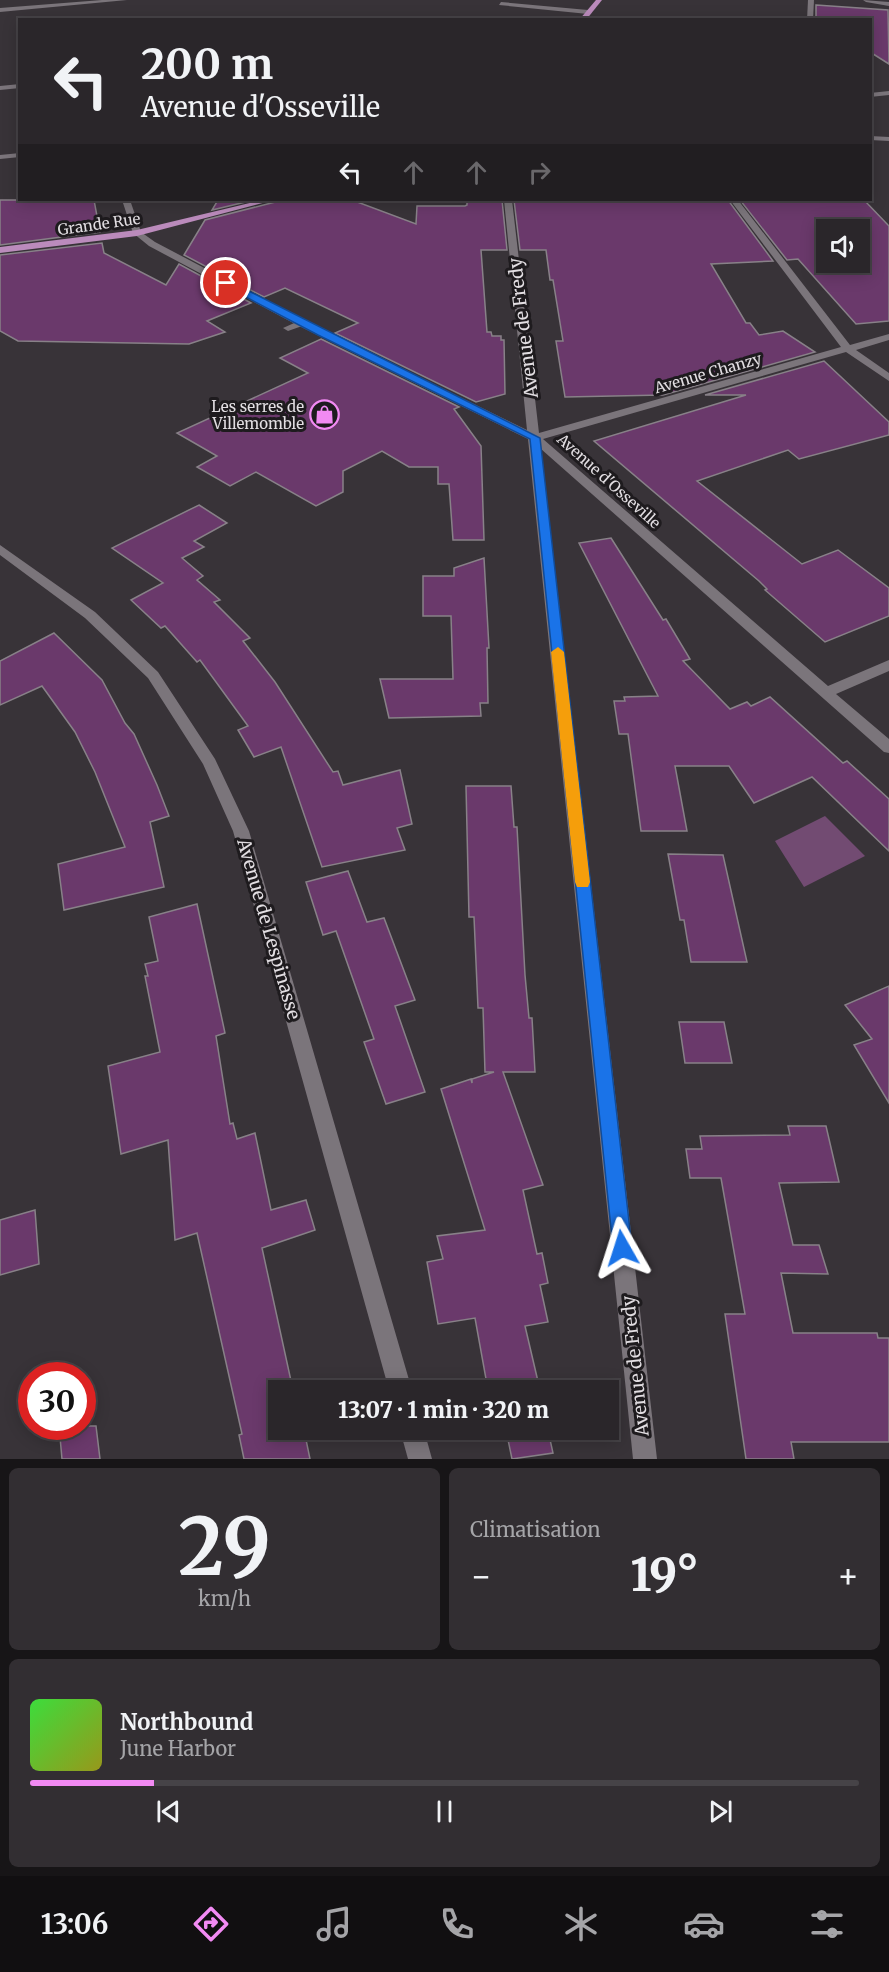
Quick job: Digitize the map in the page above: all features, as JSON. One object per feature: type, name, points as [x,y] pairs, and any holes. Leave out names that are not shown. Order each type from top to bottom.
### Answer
[{"type":"main road","points":[[584,18],[599,0]]},
{"type":"main road","name":"Grande Rue","points":[[0,250],[137,233],[266,201]]},
{"type":"street","points":[[0,10],[124,0]]},
{"type":"street","points":[[810,18],[811,0]]},
{"type":"street","points":[[866,0],[889,4]]},
{"type":"street","points":[[68,4],[71,14]]},
{"type":"street","points":[[501,4],[588,12]]},
{"type":"street","points":[[0,88],[18,86]]},
{"type":"street","points":[[872,95],[889,93]]},
{"type":"street","points":[[872,138],[889,139]]},
{"type":"street","points":[[0,157],[18,155]]},
{"type":"street","points":[[126,201],[137,233]]},
{"type":"street","name":"Avenue de Fredy","points":[[508,201],[645,1459]]},
{"type":"street","points":[[735,201],[848,349],[889,378]]},
{"type":"street","name":"Avenue d'Osseville","points":[[137,233],[152,244],[301,323],[535,438],[889,748]]},
{"type":"street","points":[[288,328],[301,323]]},
{"type":"street","name":"Avenue Chanzy","points":[[535,438],[889,337]]},
{"type":"street","name":"Avenue de Lespinasse","points":[[0,549],[90,615],[153,675],[210,763],[241,831],[398,1380]]},
{"type":"street","points":[[825,693],[889,665]]},
{"type":"street","points":[[415,1440],[420,1459]]},
{"type":"shaded area","points":[[825,816],[865,856],[804,887],[775,841]]},
{"type":"building","points":[[816,5],[888,10],[889,64],[872,53],[872,18],[816,18]]},
{"type":"building","points":[[0,200],[94,201],[100,232],[0,245]]},
{"type":"building","points":[[217,201],[250,201],[212,210]]},
{"type":"building","points":[[355,201],[416,224],[417,206],[465,206],[467,201],[502,201],[507,250],[481,250],[487,332],[491,332],[492,336],[501,336],[501,340],[504,340],[505,394],[476,402],[335,333],[358,323],[285,288],[264,297],[184,255],[205,220],[275,202]]},
{"type":"building","points":[[514,201],[729,201],[773,261],[711,264],[746,323],[750,323],[759,335],[783,331],[815,352],[663,395],[565,397],[556,341],[563,341],[546,250],[520,250]]},
{"type":"building","points":[[741,201],[865,201],[889,226],[889,321],[856,324],[798,259],[787,260]]},
{"type":"building","points":[[102,243],[104,253],[166,285],[179,264],[251,303],[207,321],[225,332],[189,344],[18,341],[0,331],[0,255]]},
{"type":"building","points":[[321,339],[459,407],[454,409],[481,446],[484,540],[453,540],[449,484],[438,484],[438,467],[409,467],[382,451],[343,471],[343,492],[316,506],[256,472],[230,486],[197,467],[217,456],[177,433],[308,373],[280,358]]},
{"type":"building","points":[[824,361],[889,422],[889,435],[799,459],[788,450],[697,481],[802,564],[838,550],[889,588],[889,616],[825,642],[765,590],[767,589],[759,581],[594,441],[746,395],[705,395]]},
{"type":"building","points":[[199,505],[227,523],[194,541],[204,547],[182,558],[203,576],[197,580],[220,600],[214,602],[250,638],[243,641],[275,682],[333,772],[338,771],[343,785],[400,770],[412,824],[397,828],[405,850],[322,867],[281,747],[254,757],[238,730],[248,726],[200,660],[197,662],[165,626],[161,628],[131,600],[163,583],[112,548]]},
{"type":"building","points":[[611,538],[690,659],[683,661],[730,709],[747,702],[751,706],[770,697],[843,763],[847,761],[889,799],[889,851],[812,777],[754,803],[729,766],[675,766],[687,831],[641,831],[628,734],[619,734],[614,701],[625,701],[624,697],[658,696],[579,543]]},
{"type":"building","points":[[484,558],[489,648],[487,648],[488,703],[480,703],[481,716],[389,718],[380,679],[453,679],[451,616],[423,616],[423,576],[454,576],[454,568]]},
{"type":"building","points":[[54,633],[102,680],[125,723],[134,734],[169,816],[150,822],[164,887],[64,910],[58,864],[125,847],[95,772],[75,732],[42,686],[0,705],[0,661]]},
{"type":"building","points":[[466,786],[511,786],[514,827],[517,827],[525,975],[529,1018],[532,1018],[535,1072],[503,1072],[543,1185],[523,1190],[537,1254],[542,1253],[548,1283],[540,1285],[548,1322],[525,1326],[538,1380],[486,1380],[475,1318],[438,1324],[427,1262],[443,1259],[437,1236],[485,1230],[441,1089],[471,1079],[472,1083],[472,1079],[494,1072],[485,1072],[483,1008],[478,1008],[474,917],[469,917]]},
{"type":"building","points":[[668,854],[723,855],[747,962],[691,962],[684,920],[680,920]]},
{"type":"building","points":[[348,871],[367,922],[384,918],[415,1000],[395,1006],[425,1092],[386,1104],[364,1042],[374,1039],[336,931],[323,935],[306,882]]},
{"type":"building","points":[[197,904],[225,1033],[216,1036],[230,1124],[233,1123],[237,1139],[255,1133],[271,1210],[306,1200],[315,1230],[262,1248],[291,1380],[268,1380],[268,1440],[306,1440],[310,1459],[244,1459],[239,1435],[242,1434],[197,1233],[175,1240],[168,1140],[121,1154],[108,1066],[160,1052],[145,976],[148,976],[145,964],[158,961],[149,917]]},
{"type":"building","points":[[889,986],[889,1103],[854,1045],[872,1039],[845,1005]]},
{"type":"building","points":[[679,1022],[724,1022],[732,1063],[685,1063]]},
{"type":"building","points":[[788,1126],[826,1126],[839,1182],[779,1183],[793,1245],[819,1245],[828,1274],[781,1273],[793,1333],[877,1333],[878,1338],[889,1338],[889,1442],[791,1442],[794,1459],[746,1459],[725,1314],[745,1314],[721,1178],[690,1178],[686,1149],[702,1149],[700,1136],[790,1135]]},
{"type":"building","points":[[35,1210],[39,1264],[0,1275],[0,1220]]},
{"type":"building","points":[[96,1426],[100,1459],[62,1459],[60,1440],[96,1440]]},
{"type":"building","points":[[508,1440],[550,1440],[553,1453],[512,1459]]},
{"type":"slow traffic","points":[[558,652],[583,882]]},
{"type":"place","name":"Les serres de Villemomble","points":[[325,415]]},
{"type":"route","points":[[226,283],[321,333],[535,438],[622,1248]]}]
